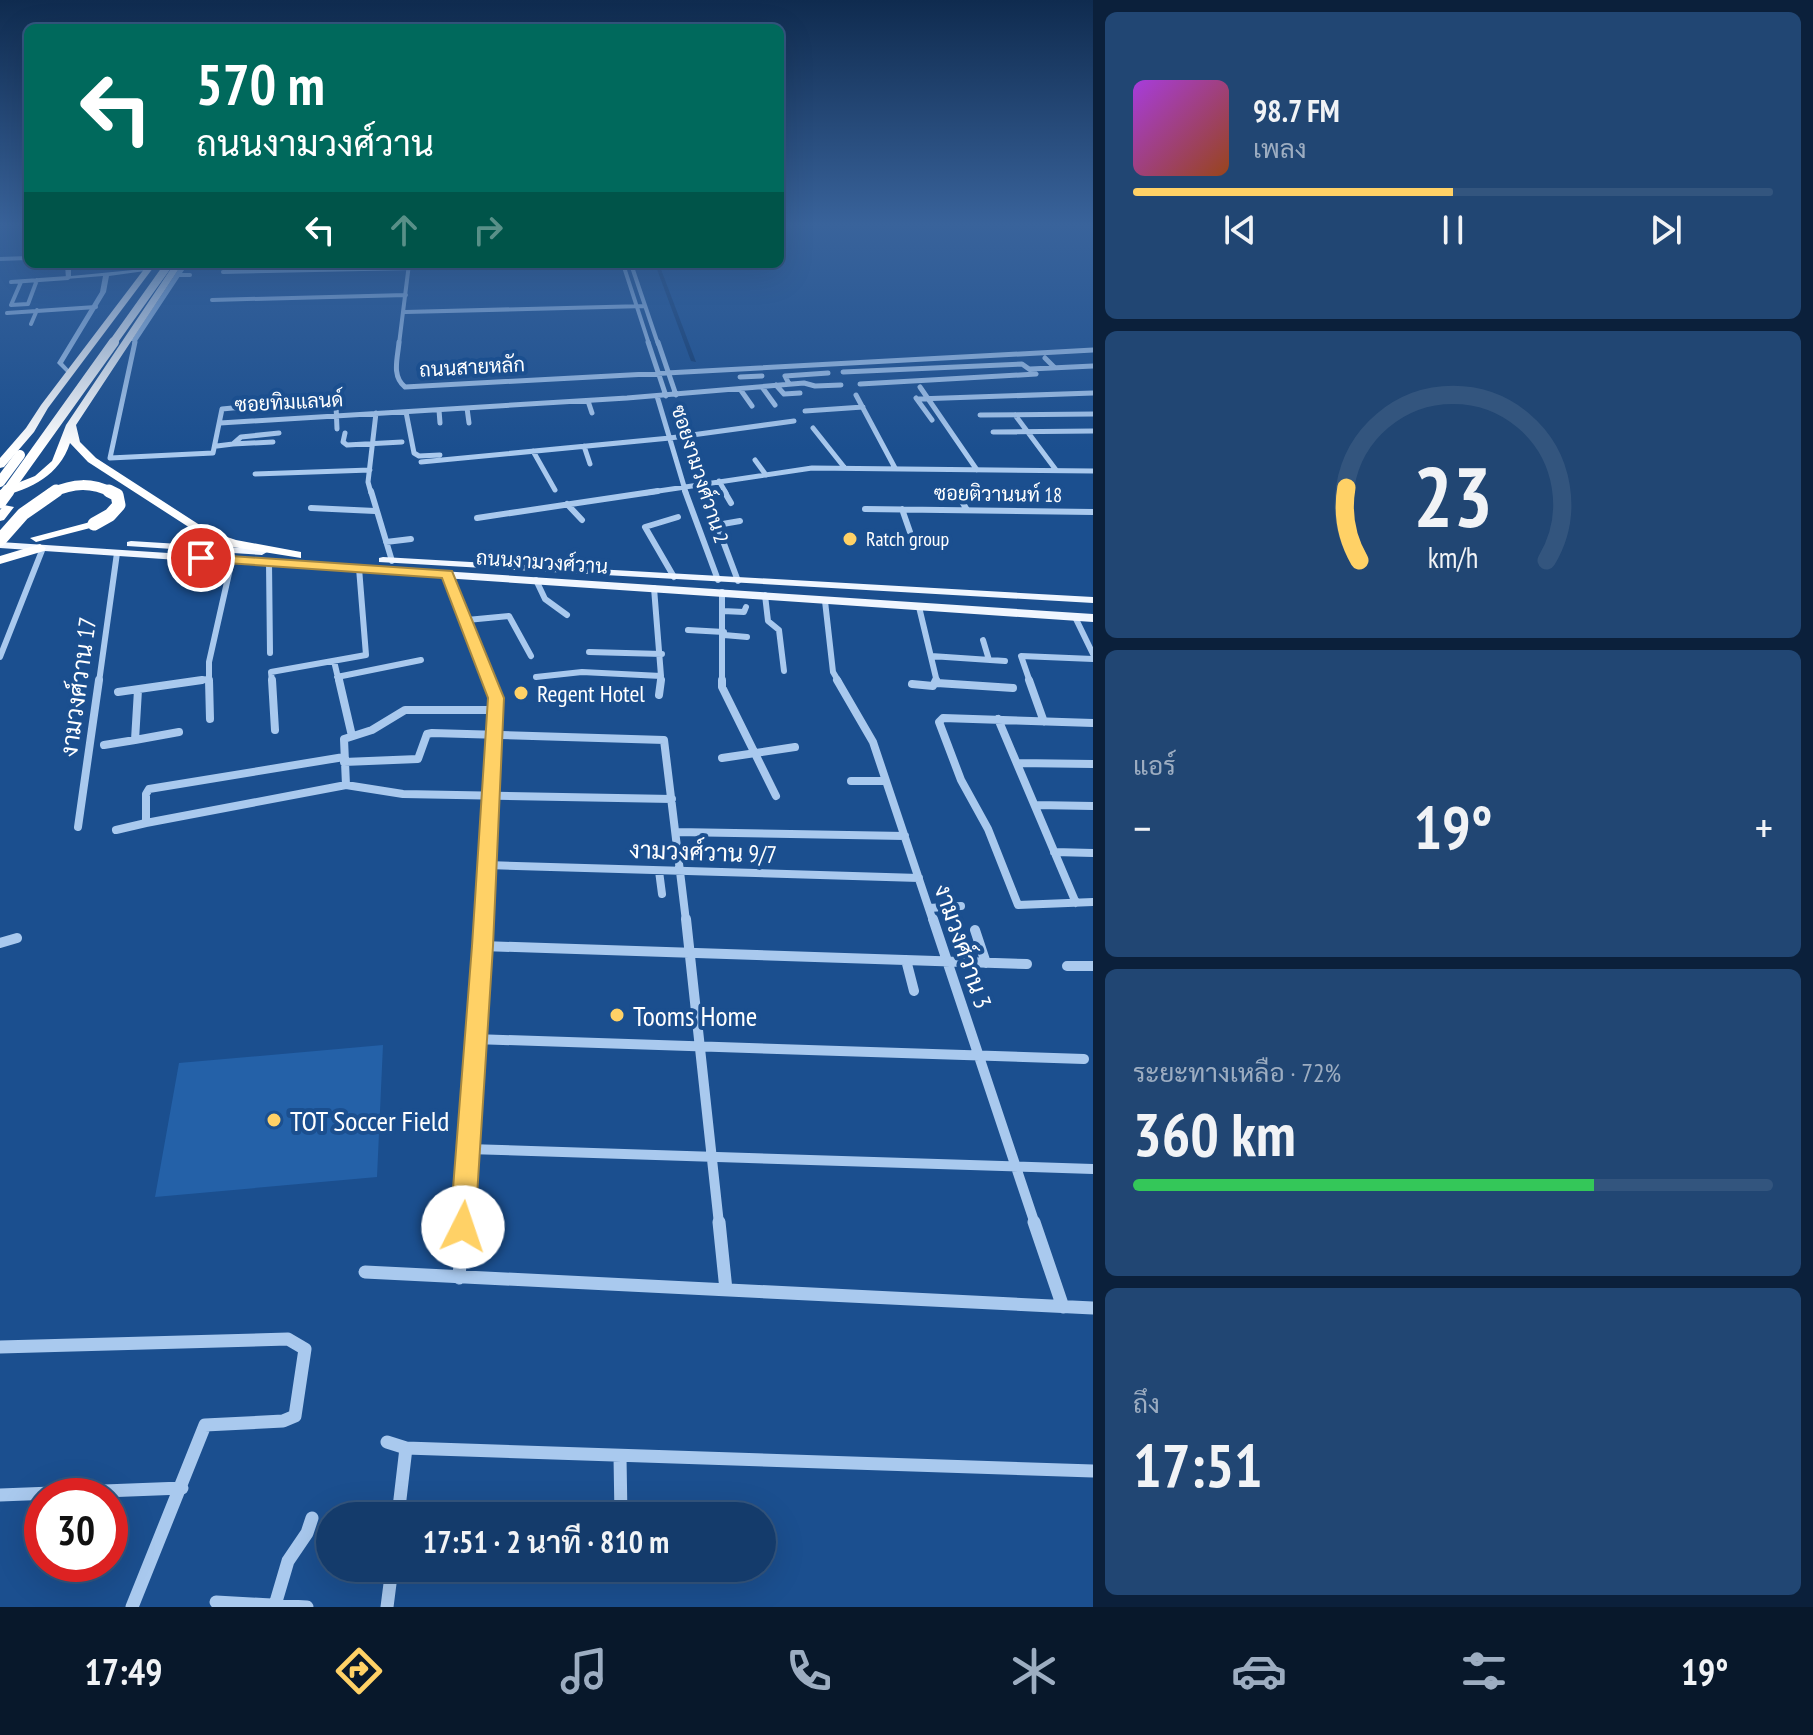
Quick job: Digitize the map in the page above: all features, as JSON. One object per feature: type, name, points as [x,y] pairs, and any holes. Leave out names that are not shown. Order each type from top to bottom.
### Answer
[{"type":"highway","points":[[0,465],[126,300]]},
{"type":"highway","points":[[0,482],[134,300]]},
{"type":"highway","points":[[0,502],[144,300]]},
{"type":"highway","points":[[0,494],[36,480],[58,460],[71,425],[130,340],[153,300]]},
{"type":"highway","points":[[122,305],[138,301],[150,305]]},
{"type":"highway","points":[[0,451],[44,407]]},
{"type":"highway","points":[[0,518],[37,465],[58,423]]},
{"type":"highway","points":[[71,425],[75,443],[92,460],[205,533],[241,545],[297,555]]},
{"type":"highway","points":[[0,560],[94,524],[110,515],[119,505],[117,495],[108,488],[74,486],[43,496],[29,507],[1,543]]},
{"type":"main road","name":"ถนนงามวงศ์วาน","points":[[1,543],[297,555],[674,577],[765,595],[861,586],[1093,600]]},
{"type":"main road","name":"ถนนงามวงศ์วาน","points":[[40,544],[117,553],[654,588],[720,586],[738,581],[794,591],[1093,612]]},
{"type":"main road","name":"ถนนงามวงศ์วาน","points":[[794,591],[825,601],[1075,617],[1093,612]]},
{"type":"street","points":[[13,300],[11,305],[28,304],[29,300]]},
{"type":"street","points":[[70,374],[60,366],[99,300]]},
{"type":"street","points":[[130,340],[157,300]]},
{"type":"street","name":"ถนนสายหลัก","points":[[406,300],[396,370],[397,379],[405,387],[1093,350]]},
{"type":"street","points":[[635,300],[666,396]]},
{"type":"street","points":[[643,300],[676,395]]},
{"type":"street","points":[[405,312],[645,306]]},
{"type":"street","points":[[7,313],[96,307]]},
{"type":"street","points":[[31,324],[37,310]]},
{"type":"street","name":"ซอยทิมแลนด์","points":[[130,340],[110,458],[213,453],[220,423],[657,396]]},
{"type":"street","points":[[70,348],[88,348]]},
{"type":"street","points":[[1045,358],[1054,367]]},
{"type":"street","points":[[843,372],[1022,364],[1035,374],[918,384],[860,384]]},
{"type":"street","points":[[1030,369],[1093,366]]},
{"type":"street","points":[[905,369],[930,398],[977,470]]},
{"type":"street","points":[[828,373],[785,376],[789,384],[841,385]]},
{"type":"street","points":[[740,377],[762,376]]},
{"type":"street","points":[[750,377],[775,405]]},
{"type":"street","name":"ซอยงามวงศ์วาน 2","points":[[755,753],[724,690],[720,586],[683,485],[657,396],[789,384]]},
{"type":"street","points":[[776,385],[784,394],[800,393]]},
{"type":"street","points":[[740,389],[752,406]]},
{"type":"street","points":[[932,420],[916,397],[1093,393]]},
{"type":"street","points":[[856,395],[895,468]]},
{"type":"street","points":[[588,401],[592,413]]},
{"type":"street","points":[[327,402],[336,405],[337,429]]},
{"type":"street","points":[[220,423],[224,408],[264,405]]},
{"type":"street","points":[[504,406],[505,417]]},
{"type":"street","points":[[486,407],[487,417]]},
{"type":"street","points":[[805,411],[863,407]]},
{"type":"street","points":[[467,408],[469,423]]},
{"type":"street","points":[[439,410],[440,423]]},
{"type":"street","points":[[406,412],[416,455],[473,452]]},
{"type":"street","points":[[376,413],[368,482],[392,561]]},
{"type":"street","points":[[980,415],[1089,414],[1093,421]]},
{"type":"street","points":[[1015,415],[1056,470]]},
{"type":"street","points":[[756,418],[760,424]]},
{"type":"street","points":[[421,462],[670,438],[794,421]]},
{"type":"street","points":[[813,428],[844,467]]},
{"type":"street","points":[[993,432],[1093,431]]},
{"type":"street","points":[[233,444],[241,437],[279,433]]},
{"type":"street","points":[[345,433],[344,444],[402,442]]},
{"type":"street","points":[[217,446],[273,442]]},
{"type":"street","points":[[584,446],[590,464]]},
{"type":"street","points":[[533,451],[555,490]]},
{"type":"street","points":[[755,460],[766,475]]},
{"type":"street","points":[[477,518],[812,468],[1093,471]]},
{"type":"street","points":[[255,474],[370,470]]},
{"type":"street","points":[[719,481],[731,503]]},
{"type":"street","points":[[957,493],[967,510]]},
{"type":"street","points":[[567,504],[582,520]]},
{"type":"street","points":[[311,508],[375,511]]},
{"type":"street","name":"ซอยติวานนท์ 18","points":[[865,509],[1093,512]]},
{"type":"street","points":[[902,509],[910,532]]},
{"type":"street","points":[[981,510],[988,521]]},
{"type":"street","points":[[674,577],[645,527],[678,517]]},
{"type":"street","points":[[738,581],[717,525],[740,521]]},
{"type":"street","points":[[386,542],[411,539]]},
{"type":"street","points":[[0,657],[40,544]]},
{"type":"street","name":"งามวงศ์วาน 17","points":[[78,827],[117,553]]},
{"type":"street","points":[[210,719],[208,679],[232,560]]},
{"type":"street","points":[[269,563],[270,653]]},
{"type":"street","points":[[275,730],[271,672],[367,654],[359,568]]},
{"type":"street","points":[[447,574],[494,687],[483,946],[459,1278]]},
{"type":"street","points":[[536,580],[545,599],[567,615]]},
{"type":"street","points":[[654,588],[662,654],[659,695]]},
{"type":"street","points":[[765,595],[768,621],[778,627],[784,671]]},
{"type":"street","name":"งามวงศ์วาน 3","points":[[825,601],[833,672],[873,742],[1063,1307]]},
{"type":"street","points":[[723,611],[744,612],[746,607]]},
{"type":"street","points":[[919,607],[937,683]]},
{"type":"street","points":[[467,620],[509,616],[531,656]]},
{"type":"street","points":[[1044,722],[1021,656],[1093,657],[1075,617]]},
{"type":"street","points":[[688,630],[747,637]]},
{"type":"street","points":[[983,640],[989,660]]},
{"type":"street","points":[[623,643],[624,652]]},
{"type":"street","points":[[589,652],[662,654]]},
{"type":"street","points":[[931,656],[1005,661]]},
{"type":"street","points":[[337,677],[421,660]]},
{"type":"street","points":[[334,661],[348,737],[344,759],[346,785]]},
{"type":"street","points":[[536,677],[582,672],[661,676]]},
{"type":"street","points":[[118,692],[208,679]]},
{"type":"street","points":[[912,684],[1013,688]]},
{"type":"street","points":[[135,740],[138,690]]},
{"type":"street","points":[[348,737],[372,730],[405,710],[494,710]]},
{"type":"street","points":[[1093,723],[943,718],[939,722],[961,780],[988,829],[1018,905],[1093,902]]},
{"type":"street","points":[[998,719],[1076,903]]},
{"type":"street","points":[[104,745],[179,732]]},
{"type":"street","points":[[146,823],[146,794],[149,789],[344,759],[418,759],[427,734],[664,740],[726,1290]]},
{"type":"street","points":[[722,758],[795,747]]},
{"type":"street","points":[[755,753],[776,796]]},
{"type":"street","points":[[1017,763],[1093,764]]},
{"type":"street","points":[[851,781],[886,781]]},
{"type":"street","points":[[116,830],[346,785],[385,792],[672,799]]},
{"type":"street","points":[[1035,805],[1093,806]]},
{"type":"street","points":[[676,832],[905,836]]},
{"type":"street","points":[[1054,852],[1093,853]]},
{"type":"street","name":"งามวงศ์วาน 9/7","points":[[487,865],[919,878]]},
{"type":"street","points":[[659,871],[662,894]]},
{"type":"street","points":[[929,908],[961,906]]},
{"type":"street","points":[[975,930],[986,963]]},
{"type":"street","points":[[0,943],[17,938]]},
{"type":"street","points":[[483,946],[1027,964]]},
{"type":"street","points":[[906,960],[914,991]]},
{"type":"street","points":[[1067,966],[1093,966]]},
{"type":"street","points":[[474,1039],[1084,1059]]},
{"type":"street","points":[[468,1149],[1017,1169],[1093,1169]]},
{"type":"street","points":[[365,1272],[1093,1308]]},
{"type":"street","points":[[0,1347],[288,1339],[305,1349],[295,1416],[283,1421],[205,1425],[132,1607]]},
{"type":"street","points":[[387,1442],[406,1448],[620,1457],[1093,1471]]},
{"type":"street","points":[[400,1502],[406,1448]]},
{"type":"street","points":[[620,1457],[621,1502]]},
{"type":"street","points":[[0,1495],[182,1488]]},
{"type":"street","points":[[275,1605],[288,1561],[307,1533],[312,1518]]},
{"type":"street","points":[[387,1607],[390,1582]]},
{"type":"street","points":[[216,1602],[307,1607]]},
{"type":"shaded area","name":"TOT Soccer Field","points":[[383,1045],[377,1177],[155,1197],[179,1063]]},
{"type":"waterway","points":[[671,300],[694,361]]},
{"type":"place","name":"Ratch group","points":[[850,539]]},
{"type":"place","name":"Regent Hotel","points":[[521,693]]},
{"type":"place","name":"Tooms Home","points":[[617,1015]]},
{"type":"place","name":"TOT Soccer Field","points":[[274,1120]]},
{"type":"route","points":[[201,558],[447,574],[485,664],[496,698],[483,946],[463,1227]]}]
